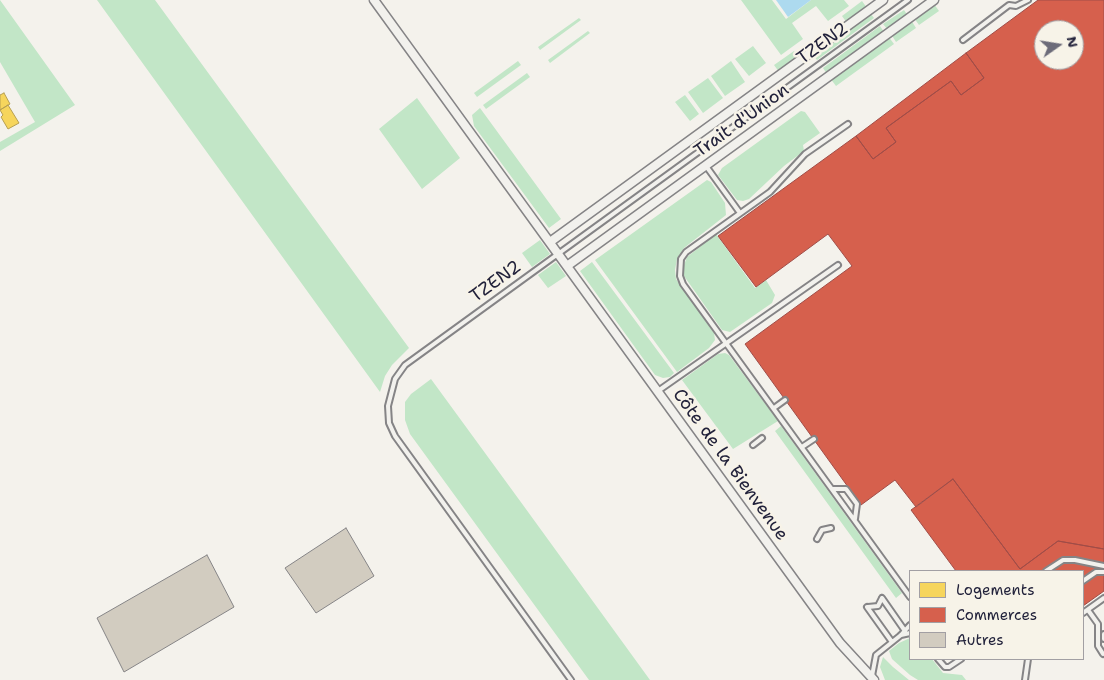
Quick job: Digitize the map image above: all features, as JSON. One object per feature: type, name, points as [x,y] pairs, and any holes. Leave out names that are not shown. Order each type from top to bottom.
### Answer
[{"type":"street","name":"Côte de la Bienvenue","points":[[374,0],[840,643],[874,679]]},
{"type":"street","name":"Trait d'Union","points":[[550,242],[883,0]]},
{"type":"street","name":"Trait d'Union","points":[[567,266],[934,0]]},
{"type":"lane","name":"TZEN2","points":[[571,680],[400,443],[389,423],[388,406],[395,378],[405,366],[908,0]]},
{"type":"lane","points":[[1006,0],[1009,5]]},
{"type":"lane","points":[[963,40],[1009,5],[1016,6],[1028,0]]},
{"type":"lane","points":[[848,124],[805,154],[770,192],[686,252],[681,260],[680,268],[683,284],[909,596]]},
{"type":"lane","points":[[706,166],[740,213]]},
{"type":"lane","points":[[658,391],[838,264]]},
{"type":"lane","points":[[774,408],[785,400]]},
{"type":"lane","points":[[753,445],[762,438]]},
{"type":"lane","points":[[802,447],[814,439]]},
{"type":"lane","points":[[832,489],[846,489],[857,504],[854,520]]},
{"type":"lane","points":[[818,539],[823,529],[831,528]]},
{"type":"lane","points":[[1048,570],[1063,560],[1075,560],[1104,566]]},
{"type":"lane","points":[[1084,580],[1096,572],[1104,572]]},
{"type":"lane","points":[[892,642],[867,607],[878,606],[882,598],[906,630]]},
{"type":"lane","points":[[1084,612],[1104,598]]},
{"type":"lane","points":[[1088,610],[1096,621],[1098,646],[1103,654]]},
{"type":"lane","points":[[901,636],[909,626]]},
{"type":"lane","points":[[874,679],[876,655],[901,636],[909,633]]},
{"type":"lane","points":[[1104,634],[1104,639]]},
{"type":"lane","points":[[939,660],[945,666],[950,667],[960,660]]},
{"type":"lane","points":[[1025,680],[1028,660]]},
{"type":"green space","points":[[0,0],[75,105],[0,151],[0,142],[35,122],[0,62]]},
{"type":"green space","points":[[97,0],[155,0],[409,348],[392,365],[385,376],[380,392]]},
{"type":"green space","points":[[741,0],[772,0],[786,19],[811,0],[844,0],[849,6],[828,21],[816,6],[792,23],[803,39],[781,55]]},
{"type":"green space","points":[[862,1],[867,8],[847,23],[842,16]]},
{"type":"green space","points":[[934,4],[939,11],[919,25],[914,18]]},
{"type":"green space","points":[[904,10],[908,16],[888,30],[883,24]]},
{"type":"green space","points":[[870,13],[874,18],[817,60],[813,55]]},
{"type":"green space","points":[[579,18],[581,20],[540,50],[538,47]]},
{"type":"green space","points":[[911,20],[916,28],[896,42],[891,34]]},
{"type":"green space","points":[[880,26],[884,32],[827,74],[823,68]]},
{"type":"green space","points":[[588,31],[590,33],[550,63],[548,60]]},
{"type":"green space","points":[[888,36],[894,44],[836,86],[830,78]]},
{"type":"green space","points":[[753,46],[766,63],[749,76],[735,59]]},
{"type":"green space","points":[[794,51],[799,58],[779,72],[774,65]]},
{"type":"green space","points":[[518,61],[521,65],[477,97],[474,93]]},
{"type":"green space","points":[[731,61],[745,82],[725,96],[711,76]]},
{"type":"green space","points":[[527,73],[530,77],[486,109],[483,105]]},
{"type":"green space","points":[[708,78],[723,98],[703,113],[688,92]]},
{"type":"green space","points":[[685,95],[699,114],[690,121],[675,102]]},
{"type":"green space","points":[[417,98],[460,158],[422,189],[379,129]]},
{"type":"green space","points":[[480,108],[561,219],[549,228],[474,126],[472,115]]},
{"type":"green space","points":[[801,111],[805,112],[820,133],[803,145],[804,151],[784,166],[749,199],[737,200],[718,175],[722,168]]},
{"type":"green space","points":[[707,180],[711,182],[725,203],[726,215],[684,248],[677,259],[675,270],[676,279],[714,333],[715,340],[709,348],[677,372],[595,260]]},
{"type":"green space","points":[[716,234],[755,288],[766,280],[775,295],[772,303],[730,332],[722,330],[684,276],[684,265],[687,257]]},
{"type":"green space","points":[[540,240],[550,254],[532,267],[522,253]]},
{"type":"green space","points":[[556,262],[566,276],[548,288],[538,275]]},
{"type":"green space","points":[[592,262],[674,373],[670,377],[663,378],[655,375],[580,271]]},
{"type":"green space","points":[[725,353],[729,355],[778,421],[733,449],[682,380],[718,354]]},
{"type":"green space","points":[[431,379],[650,680],[589,680],[410,434],[405,420],[405,402],[411,394]]},
{"type":"green space","points":[[781,426],[902,593],[896,598],[775,431]]},
{"type":"green space","points":[[909,638],[909,660],[933,660],[943,673],[962,675],[966,680],[918,680],[892,659],[889,651]]},
{"type":"green space","points":[[883,657],[909,680],[885,680],[880,667]]},
{"type":"water","points":[[776,0],[811,0],[788,17]]},
{"type":"building: Logements","points":[[4,93],[10,104],[0,110],[0,95]]},
{"type":"building: Logements","points":[[8,105],[19,123],[8,129],[1,117],[3,115],[0,110]]},
{"type":"building: Commerces","points":[[1038,0],[1104,0],[1104,549],[1058,541],[1020,569],[953,479],[916,507],[895,480],[861,505],[745,344],[852,266],[828,234],[756,287],[718,236],[856,136],[873,159],[896,142],[886,128],[951,81],[961,95],[984,78],[966,53]]},
{"type":"building: Commerces","points":[[966,53],[984,78],[961,95],[951,81],[886,128],[896,142],[873,159],[856,136]]},
{"type":"building: Commerces","points":[[953,479],[1020,569],[1058,541],[1104,549],[1104,591],[1084,605],[1084,570],[955,570],[911,510]]},
{"type":"building: Autres","points":[[346,528],[374,576],[316,613],[285,568]]},
{"type":"building: Autres","points":[[207,555],[234,607],[124,672],[97,618]]}]
